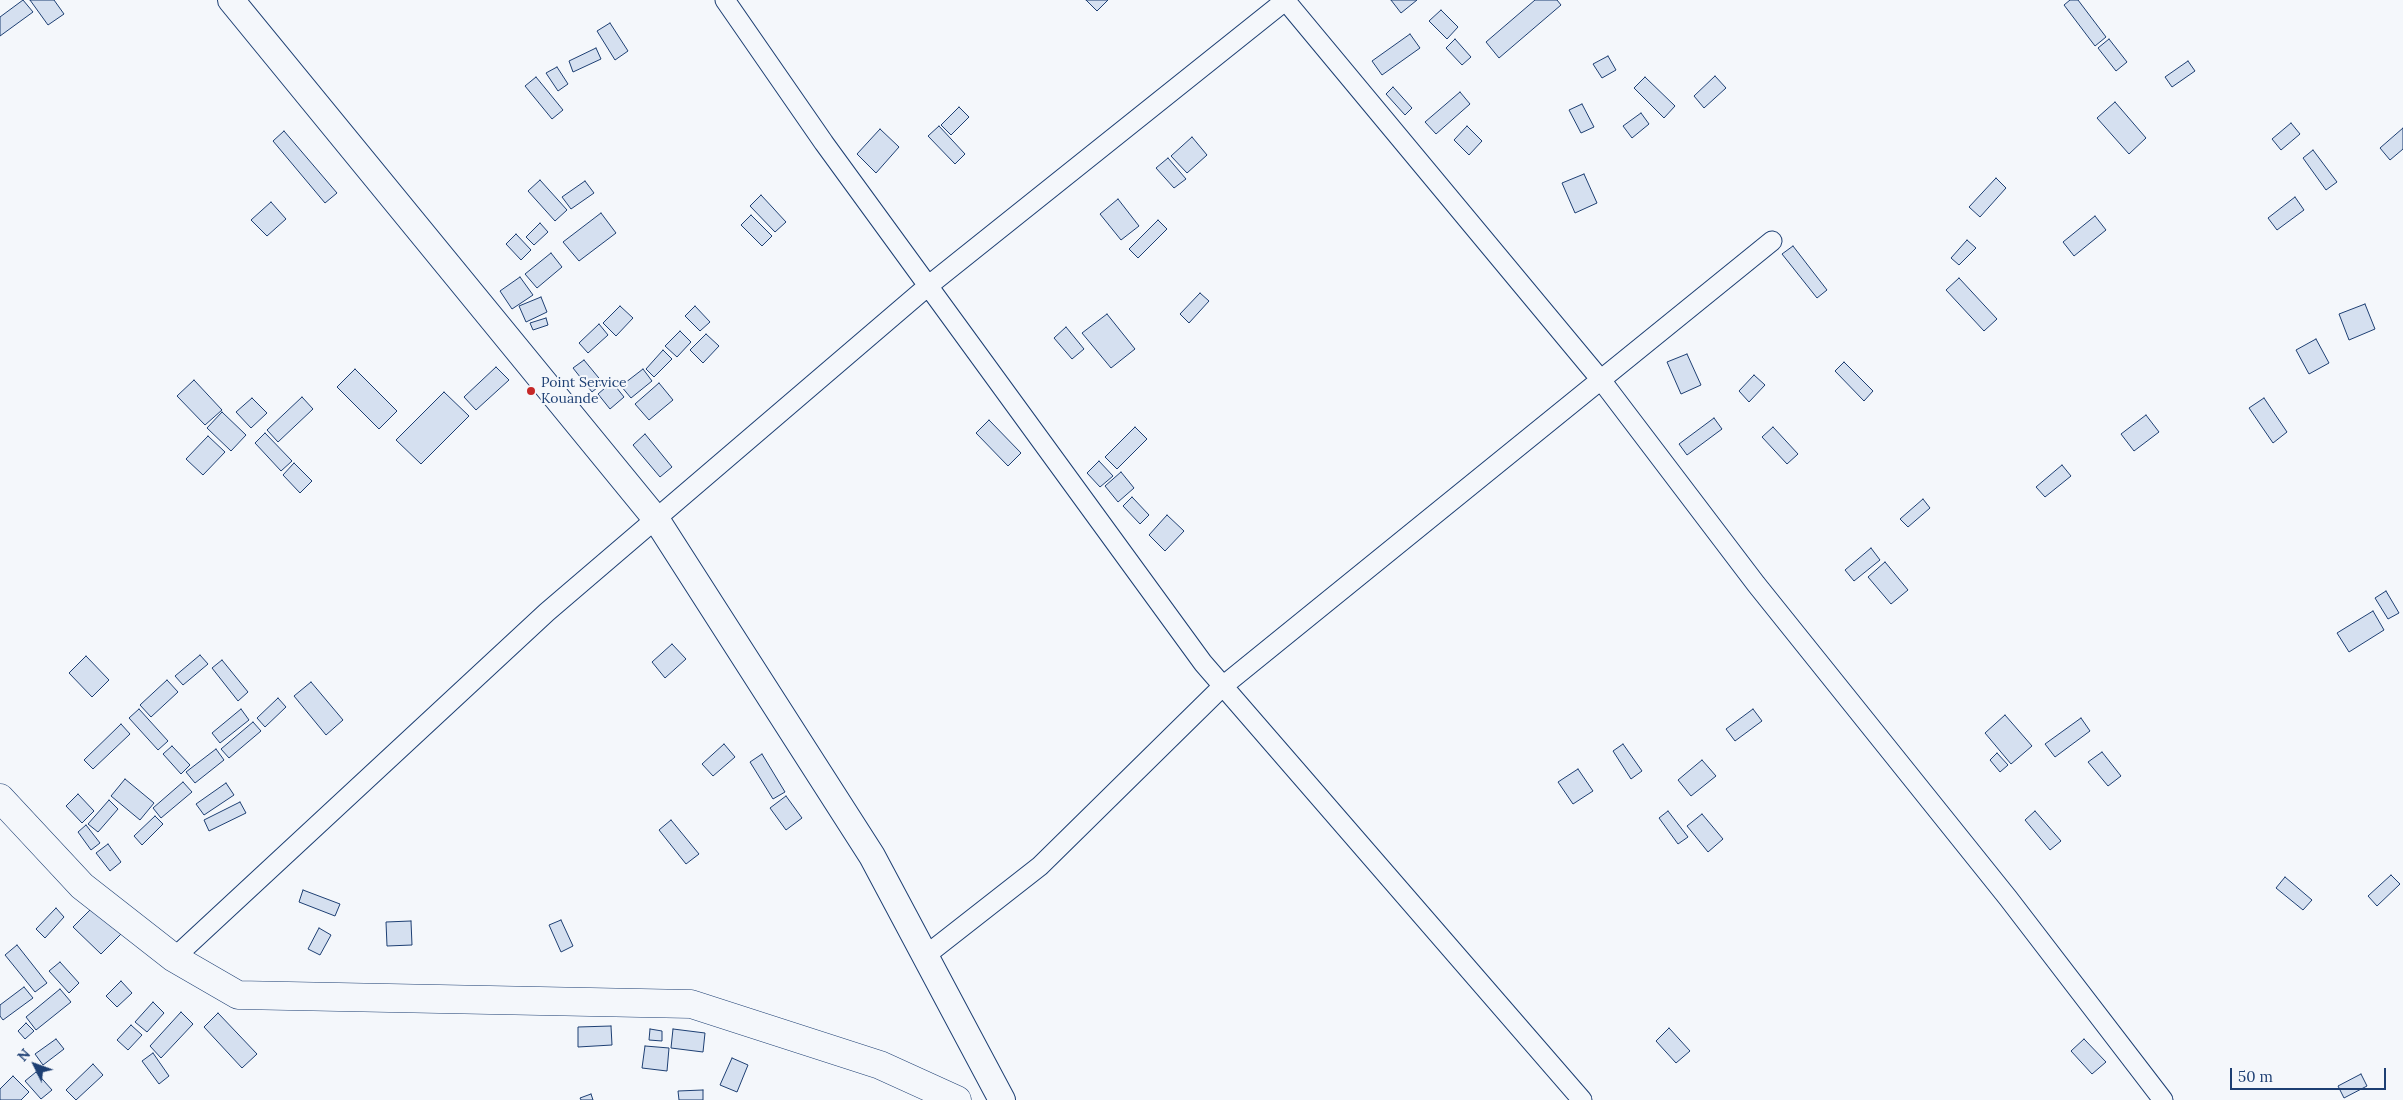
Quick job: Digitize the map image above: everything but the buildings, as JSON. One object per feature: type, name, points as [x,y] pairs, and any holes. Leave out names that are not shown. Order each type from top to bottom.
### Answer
[{"type":"main road","points":[[0,798],[82,886],[174,958],[238,995],[690,1004],[880,1065],[957,1100]]},
{"type":"street","points":[[231,0],[656,519],[872,856],[1002,1100]]},
{"type":"street","points":[[725,0],[824,143],[1203,663],[1582,1100]]},
{"type":"street","points":[[174,958],[547,612],[928,286],[1286,0],[1600,380],[1756,584],[2008,898],[2163,1100]]},
{"type":"street","points":[[925,956],[1040,866],[1223,686],[1772,241]]},
{"type":"place","name":"Point Service Kouande","points":[[531,391]]}]
